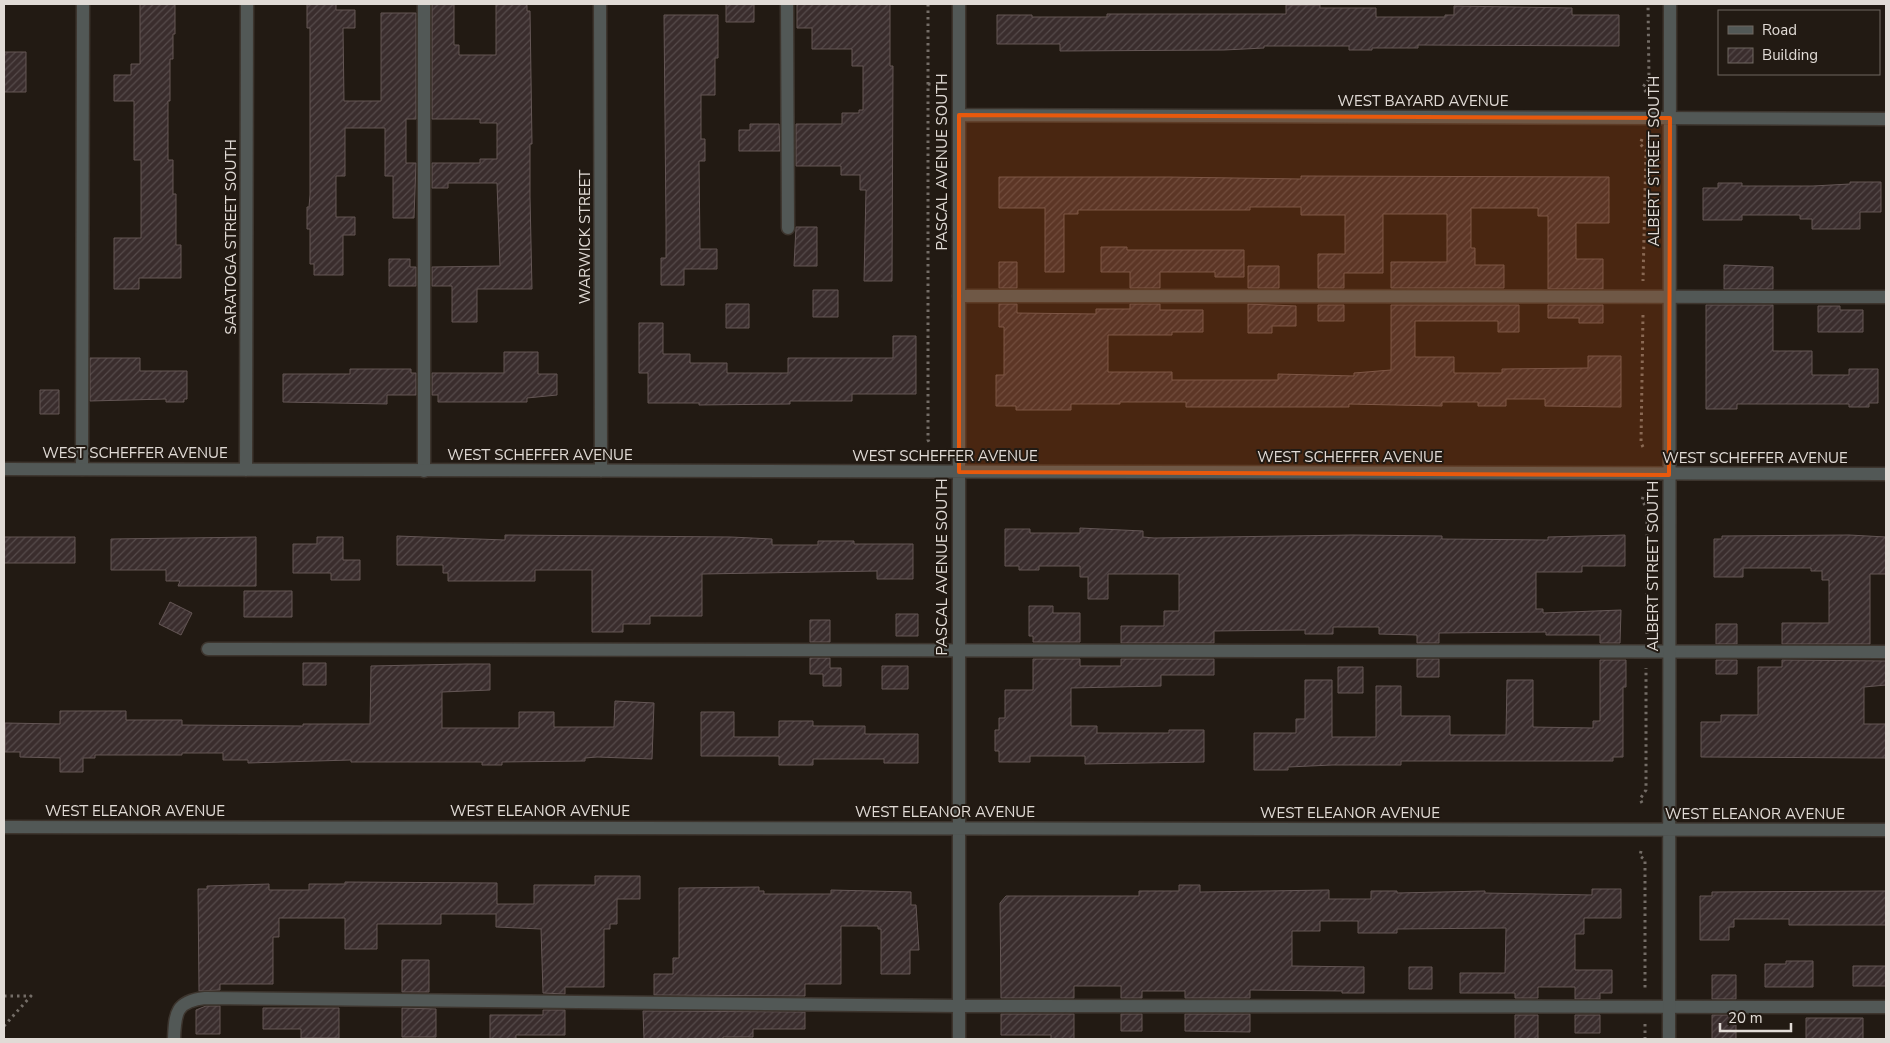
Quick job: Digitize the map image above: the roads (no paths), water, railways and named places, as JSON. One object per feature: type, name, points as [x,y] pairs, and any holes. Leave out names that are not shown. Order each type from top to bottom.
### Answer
[{"type":"street","points":[[82,470],[83,4]]},
{"type":"street","name":"SARATOGA STREET SOUTH","points":[[246,4],[246,470]]},
{"type":"street","points":[[424,4],[424,471]]},
{"type":"street","name":"WARWICK STREET","points":[[600,4],[601,471]]},
{"type":"street","points":[[787,4],[788,228]]},
{"type":"street","name":"PASCAL AVENUE SOUTH","points":[[959,4],[959,1039]]},
{"type":"street","name":"ALBERT STREET SOUTH","points":[[1669,1039],[1670,4]]},
{"type":"street","name":"WEST BAYARD AVENUE","points":[[959,116],[1886,119]]},
{"type":"street","points":[[959,296],[1886,297]]},
{"type":"street","name":"WEST SCHEFFER AVENUE","points":[[4,469],[1886,474]]},
{"type":"street","points":[[208,649],[1886,652]]},
{"type":"street","name":"WEST ELEANOR AVENUE","points":[[4,827],[1886,830]]},
{"type":"street","points":[[174,1039],[174,1020],[180,1006],[190,1000],[205,998],[959,1006],[1886,1007]]}]
